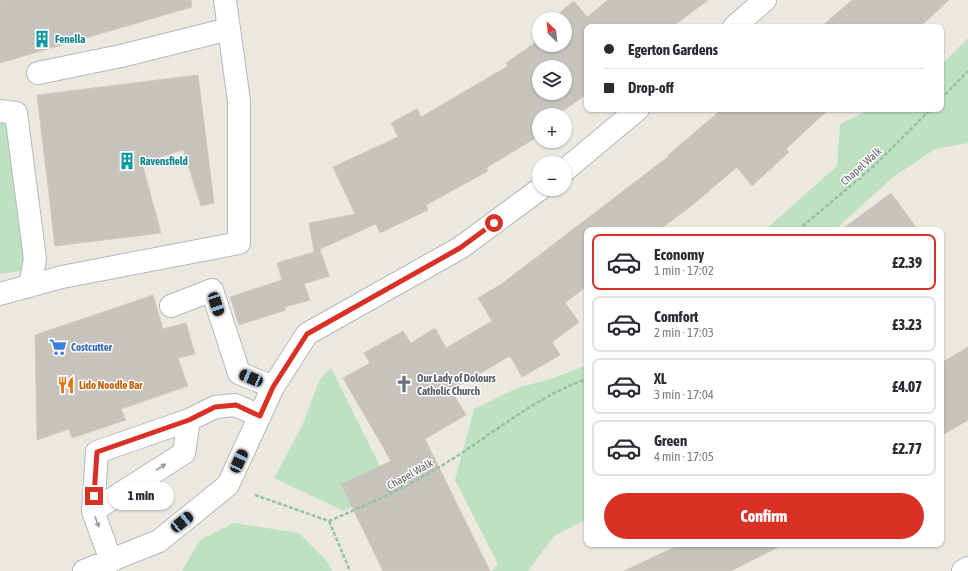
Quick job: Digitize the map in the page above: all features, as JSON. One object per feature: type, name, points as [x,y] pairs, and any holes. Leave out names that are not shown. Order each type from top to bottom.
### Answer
[{"type":"street","points":[[0,294],[62,276],[240,243],[239,100],[225,0]]},
{"type":"street","points":[[737,24],[765,0]]},
{"type":"street","points":[[38,73],[121,56],[229,29]]},
{"type":"street","points":[[0,111],[16,113],[35,259],[30,286]]},
{"type":"street","points":[[572,164],[634,112]]},
{"type":"street","points":[[84,571],[159,541],[228,485],[273,387],[307,334],[460,248],[532,195]]},
{"type":"street","points":[[171,306],[212,290],[239,373],[273,387]]},
{"type":"street","points":[[111,561],[93,511],[97,452],[189,420],[215,407],[236,405],[260,416]]},
{"type":"street","points":[[93,511],[184,453],[189,420]]},
{"type":"street","points":[[963,571],[968,568]]},
{"type":"path","points":[[944,96],[968,71]]},
{"type":"path","name":"Chapel Walk","points":[[802,227],[874,166],[928,112]]},
{"type":"path","name":"Chapel Walk","points":[[328,521],[387,496],[446,464],[545,398],[584,380]]},
{"type":"path","points":[[228,485],[328,521],[350,571]]},
{"type":"green space","points":[[968,38],[968,143],[935,149],[892,178],[838,227],[768,227],[837,166],[840,124],[865,112],[944,112],[944,62]]},
{"type":"green space","points":[[8,121],[25,270],[0,274],[0,122]]},
{"type":"green space","points":[[584,366],[584,521],[554,536],[528,571],[492,571],[498,564],[455,480],[474,409],[517,388],[554,378]]},
{"type":"green space","points":[[331,368],[391,488],[344,511],[274,478],[302,426],[320,379]]},
{"type":"green space","points":[[234,523],[299,533],[327,561],[332,571],[182,571],[200,540]]},
{"type":"building","name":"Fenella","points":[[0,0],[191,0],[192,7],[0,63]]},
{"type":"building","points":[[608,0],[708,0],[676,24],[584,24],[584,96],[567,108],[532,108],[532,140],[486,168],[488,171],[426,205],[428,210],[380,233],[376,224],[320,249],[329,276],[304,284],[310,300],[285,307],[286,310],[239,325],[230,297],[282,280],[277,263],[314,252],[309,223],[355,214],[333,167],[398,137],[391,123],[417,109],[421,117],[508,66],[506,63],[532,45],[532,52],[572,52],[572,12],[561,12],[574,1],[587,17]]},
{"type":"building","points":[[852,0],[949,0],[923,24],[824,24]]},
{"type":"building","name":"Ravensfield","points":[[198,75],[214,203],[201,206],[183,150],[142,163],[161,233],[55,246],[37,95]]},
{"type":"building","points":[[718,112],[826,112],[786,149],[789,152],[752,186],[737,167],[690,207],[663,227],[584,227],[584,288],[565,303],[579,322],[552,342],[560,355],[522,377],[510,356],[451,390],[466,415],[425,439],[490,571],[383,571],[341,484],[391,461],[343,378],[370,363],[364,353],[403,331],[411,343],[435,328],[446,348],[492,321],[478,298],[500,285],[669,156],[668,155]]},
{"type":"building","points":[[891,193],[916,227],[845,227]]},
{"type":"building","points":[[153,295],[163,329],[186,323],[195,354],[178,358],[188,386],[121,409],[126,420],[72,438],[69,429],[37,440],[35,335]]},
{"type":"building","points":[[968,347],[968,420],[944,434],[944,361]]},
{"type":"building","points":[[675,547],[778,547],[731,571],[624,571]]},
{"type":"place","name":"Fenella","points":[[42,39]]},
{"type":"place","name":"Ravensfield","points":[[127,161]]},
{"type":"place","name":"Costcutter","points":[[58,347]]},
{"type":"place","name":"Our Lady of Dolours Catholic Church","points":[[404,384]]},
{"type":"place","name":"Lido Noodle Bar","points":[[66,385]]},
{"type":"route","points":[[94,496],[97,452],[189,420],[215,407],[236,405],[260,416],[273,387],[307,334],[460,248],[494,223]]}]
